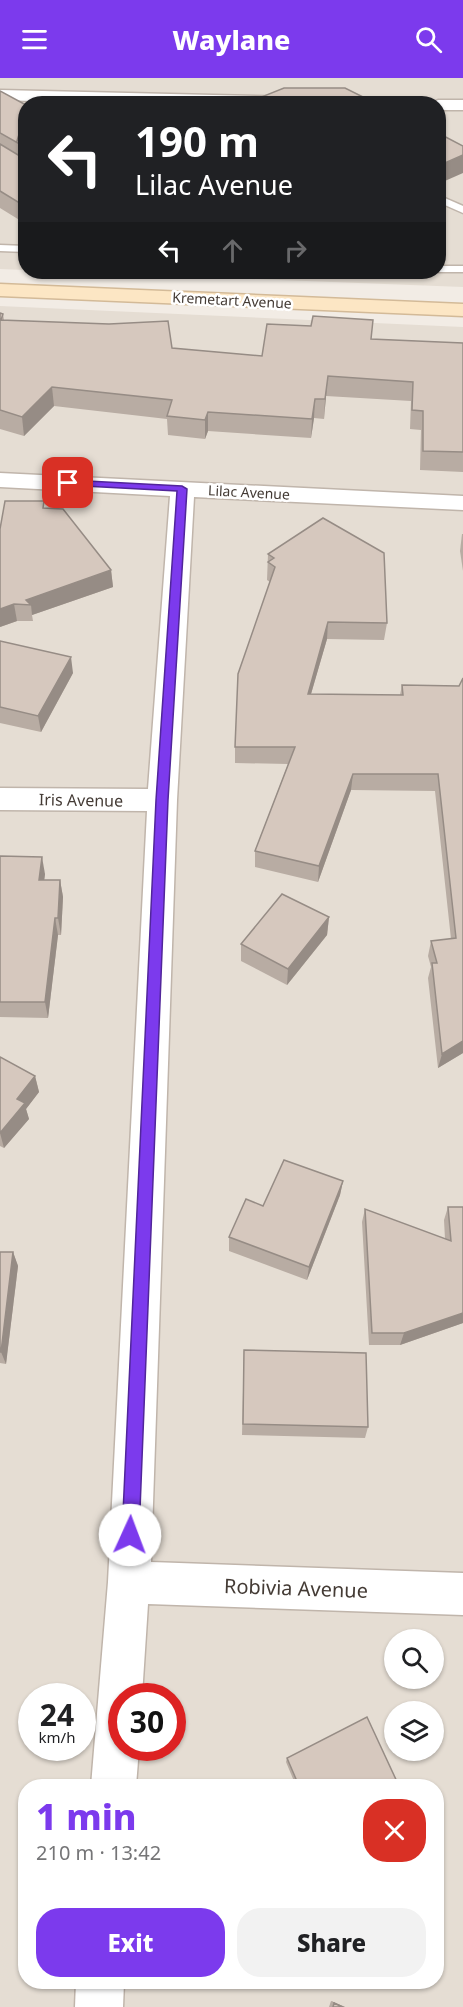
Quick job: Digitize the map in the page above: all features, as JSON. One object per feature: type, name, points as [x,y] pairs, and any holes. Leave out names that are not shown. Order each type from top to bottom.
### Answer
[{"type":"street","points":[[0,95],[42,96]]},
{"type":"street","points":[[446,105],[463,105]]},
{"type":"street","name":"Kremetart Avenue","points":[[0,290],[463,310]]},
{"type":"street","name":"Lilac Avenue","points":[[0,480],[463,503]]},
{"type":"street","points":[[115,1779],[129,1582],[162,800],[182,489]]},
{"type":"street","name":"Iris Avenue","points":[[0,799],[162,800]]},
{"type":"street","name":"Robivia Avenue","points":[[129,1582],[463,1594]]},
{"type":"street","points":[[99,2007],[100,1989]]},
{"type":"lane","points":[[446,202],[463,210]]},
{"type":"lane","points":[[1,247],[18,248]]},
{"type":"lane","points":[[446,269],[463,269]]},
{"type":"shaded area","points":[[0,78],[463,78],[463,287],[252,279],[446,279],[446,96],[18,96],[18,270],[0,269]]},
{"type":"shaded area","points":[[0,306],[463,327],[463,2007],[0,2007]]},
{"type":"building","points":[[284,88],[345,88],[361,96],[264,96]]},
{"type":"building","points":[[0,91],[18,101],[18,143],[0,133]]},
{"type":"building","points":[[446,137],[463,146],[463,155],[446,162]]},
{"type":"building","points":[[0,144],[18,155],[18,202],[0,191]]},
{"type":"building","points":[[0,313],[3,314],[1,320],[109,324],[168,321],[172,348],[262,356],[267,324],[311,326],[313,316],[373,320],[371,339],[463,343],[463,452],[423,451],[423,411],[412,410],[413,382],[328,376],[325,399],[315,399],[312,419],[208,412],[205,420],[167,416],[172,400],[52,387],[22,417],[0,410]]},
{"type":"building","points":[[5,501],[44,501],[43,508],[63,509],[111,570],[26,600],[31,605],[14,604],[0,609],[0,529]]},
{"type":"building","points":[[323,518],[384,553],[387,623],[328,622],[308,694],[403,695],[402,685],[459,686],[463,678],[463,1041],[442,1054],[432,963],[437,963],[431,941],[456,938],[438,774],[353,774],[319,866],[255,851],[295,747],[235,747],[238,674],[275,567],[268,562],[274,558],[268,554]]},
{"type":"building","points":[[0,641],[71,657],[38,716],[0,707]]},
{"type":"building","points":[[0,856],[42,857],[39,880],[60,880],[58,918],[55,918],[45,1002],[0,1002]]},
{"type":"building","points":[[282,894],[329,917],[288,969],[241,944]]},
{"type":"building","points":[[0,1057],[35,1076],[17,1099],[25,1103],[0,1133]]},
{"type":"building","points":[[284,1160],[343,1181],[309,1267],[229,1237],[246,1199],[263,1206]]},
{"type":"building","points":[[448,1207],[463,1207],[463,1313],[404,1333],[372,1333],[365,1209],[451,1241]]},
{"type":"building","points":[[0,1252],[13,1252],[1,1352],[0,1352]]},
{"type":"building","points":[[244,1350],[366,1353],[368,1427],[243,1424]]},
{"type":"building","points":[[367,1717],[384,1754],[384,1761],[387,1761],[396,1779],[296,1779],[287,1758]]},
{"type":"route","points":[[68,483],[182,489],[162,800],[130,1535]]}]
